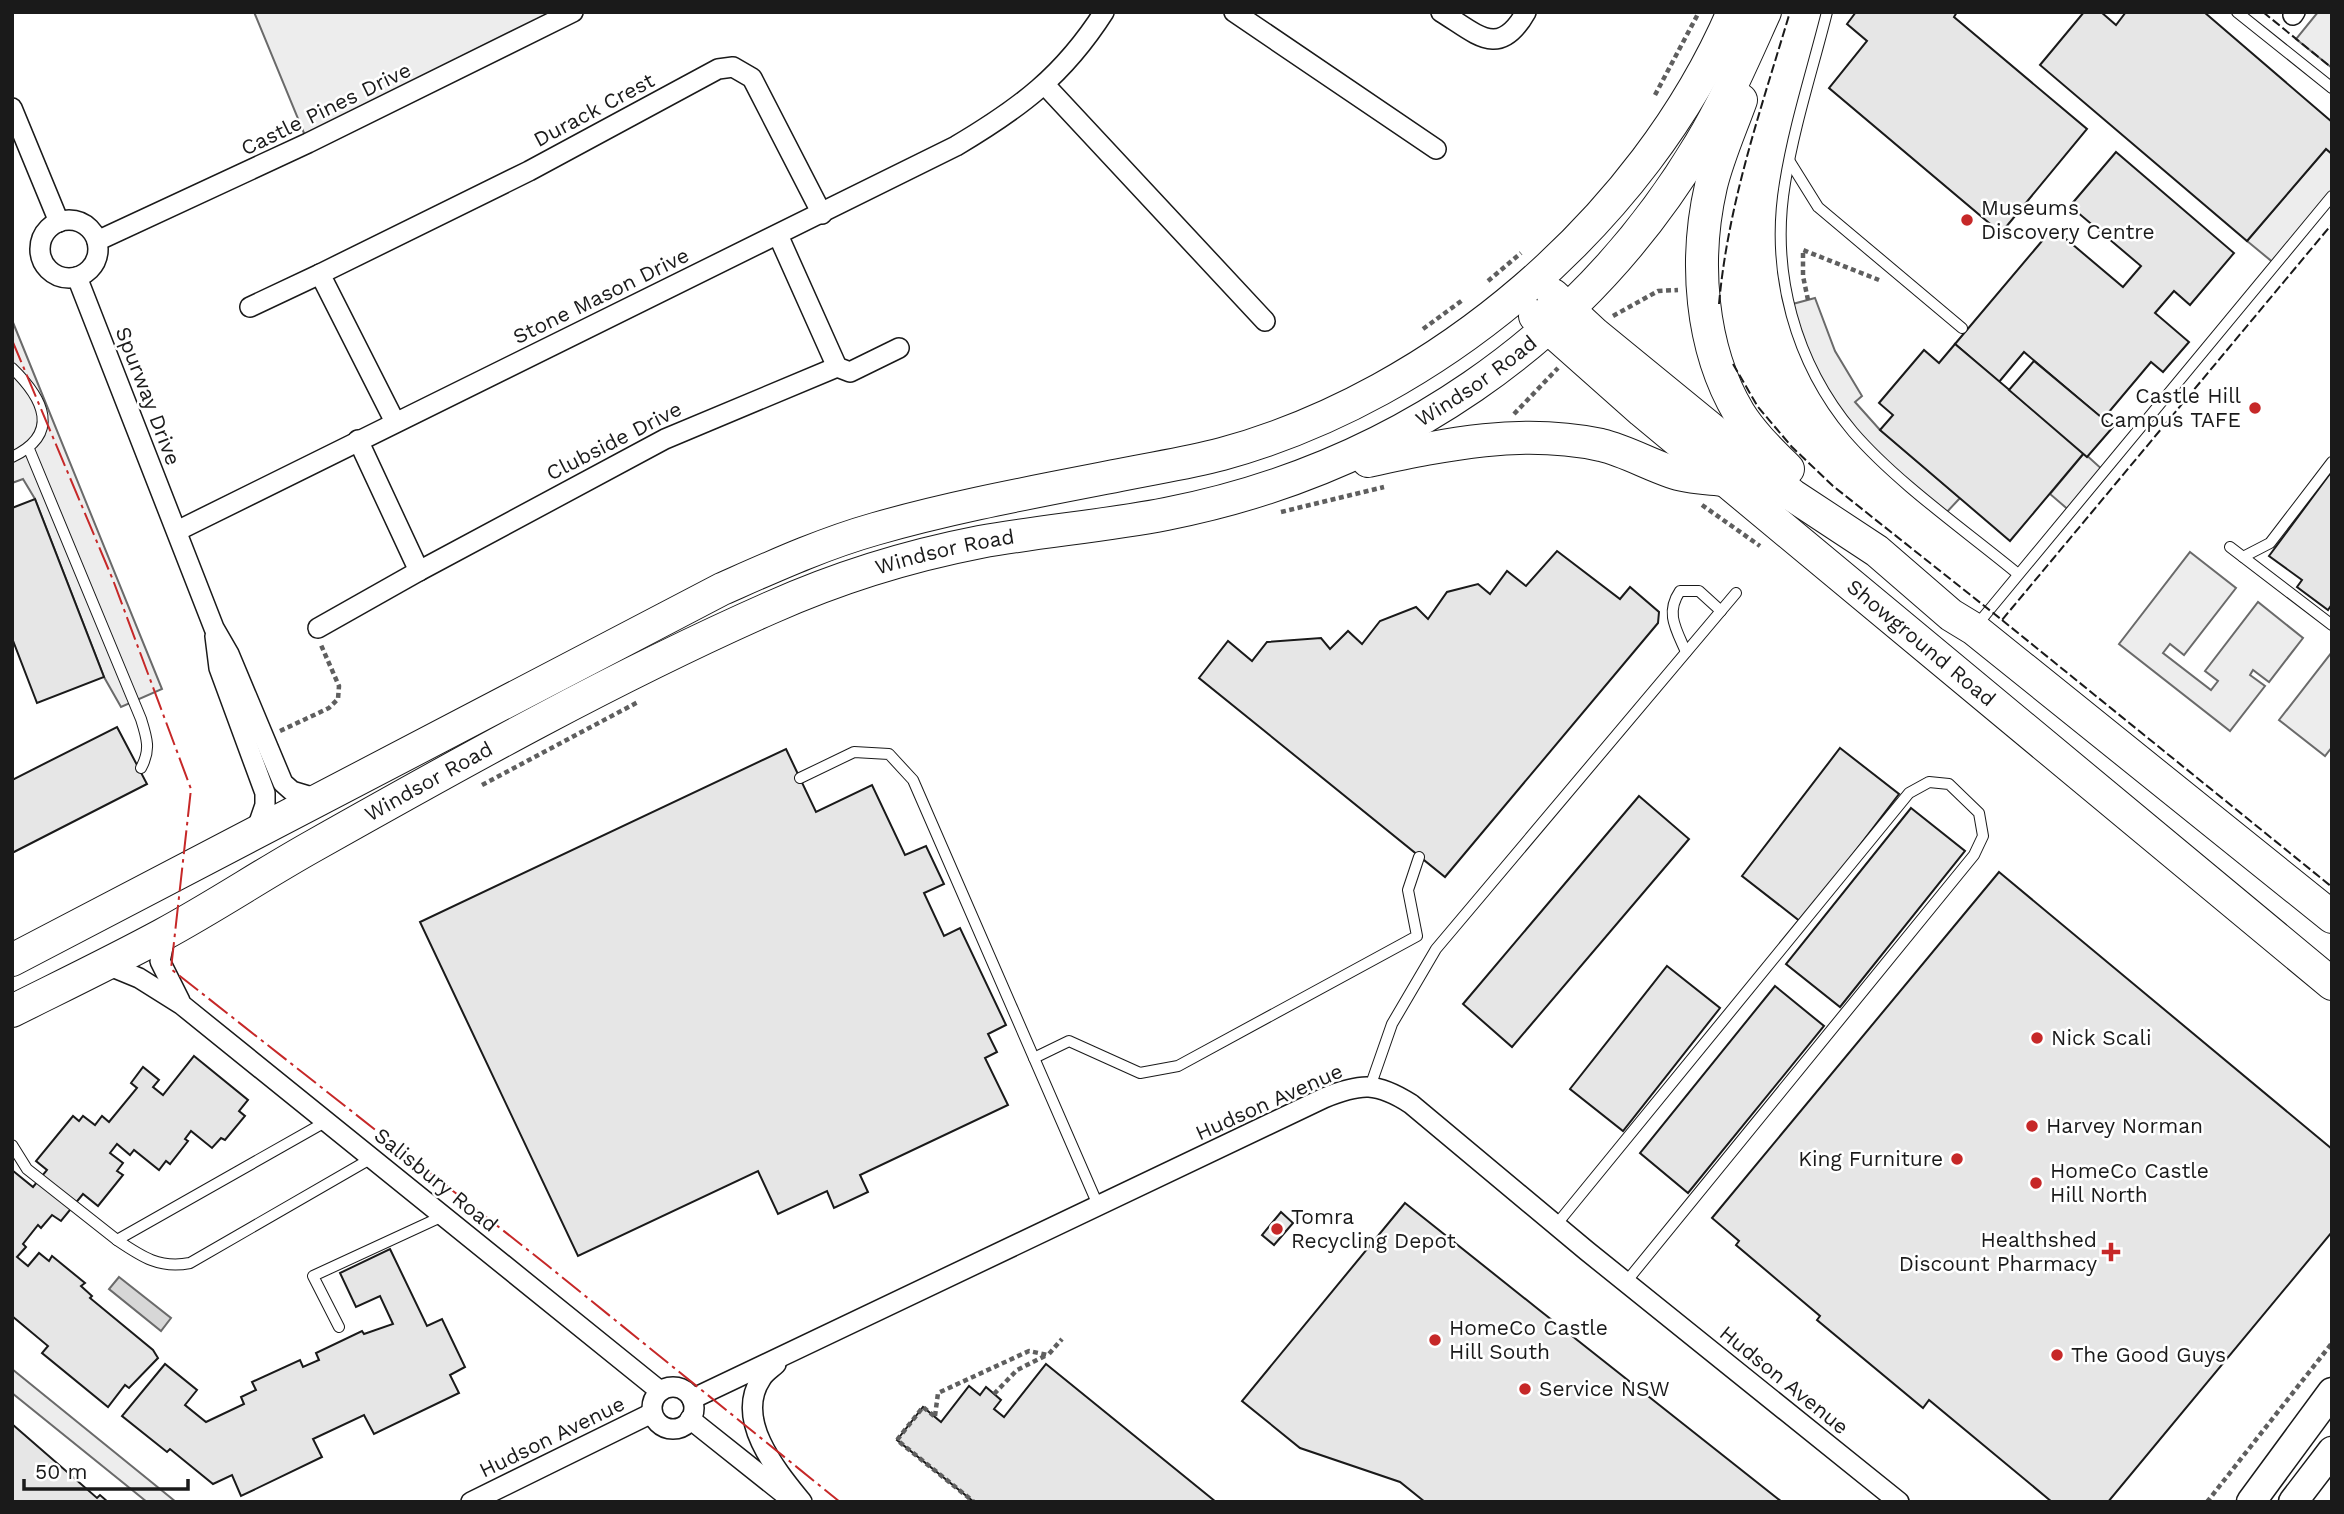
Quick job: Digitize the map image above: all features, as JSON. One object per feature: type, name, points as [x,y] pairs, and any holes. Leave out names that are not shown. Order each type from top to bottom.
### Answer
[{"type":"main road","name":"Windsor Road","points":[[12,960],[722,589],[795,557],[878,528],[1199,459],[1286,433],[1378,391],[1453,344],[1527,288],[1616,196],[1703,71],[1733,12]]},
{"type":"main road","name":"Windsor Road","points":[[12,1011],[166,933],[311,847],[514,736],[724,629],[816,589],[887,564],[976,543],[1163,515],[1223,502],[1324,470],[1422,420],[1472,388],[1558,320],[1642,226],[1702,141],[1767,12]]},
{"type":"main road","points":[[1767,12],[1712,183],[1704,231],[1703,289],[1707,327],[1722,377],[1747,424],[1798,479],[1877,551]]},
{"type":"main road","name":"Showground Road","points":[[1527,288],[1725,480],[2332,984]]},
{"type":"main road","name":"Showground Road","points":[[1558,320],[1792,495],[1877,551],[1951,615],[1974,629],[2332,917]]},
{"type":"main road","points":[[1324,470],[1471,439],[1513,436],[1561,438],[1604,446],[1675,474],[1725,480]]},
{"type":"main road","points":[[2251,1502],[2332,1392]]},
{"type":"main road","points":[[2293,1502],[2332,1451]]},
{"type":"street","name":"Castle Pines Drive","points":[[97,241],[308,143],[573,12]]},
{"type":"street","name":"Stone Mason Drive","points":[[177,531],[957,146],[1000,120],[1045,85],[1081,49],[1104,12]]},
{"type":"street","points":[[1234,12],[1436,149]]},
{"type":"street","points":[[1441,12],[1484,39],[1501,39],[1515,32],[1527,12]]},
{"type":"street","name":"Durack Crest","points":[[250,307],[529,171],[719,69],[733,67],[752,78],[822,214]]},
{"type":"street","points":[[1045,85],[1265,321]]},
{"type":"street","points":[[12,108],[59,222]]},
{"type":"street","points":[[59,222],[78,222],[86,226],[97,241],[96,258],[90,270],[77,277],[58,276],[44,263],[41,244],[50,227],[59,222]]},
{"type":"street","points":[[778,236],[836,367]]},
{"type":"street","points":[[320,274],[395,422]]},
{"type":"street","name":"Spurway Drive","points":[[77,277],[177,531]]},
{"type":"street","name":"Clubside Drive","points":[[318,628],[419,570],[665,439],[836,367],[850,372],[899,348]]},
{"type":"street","points":[[358,440],[419,570]]},
{"type":"street","points":[[177,531],[214,628],[229,654],[284,783],[292,791],[322,800]]},
{"type":"street","points":[[214,628],[219,668],[265,793],[265,805],[254,835]]},
{"type":"street","name":"Salisbury Road","points":[[166,933],[160,961],[182,1005]]},
{"type":"street","name":"Salisbury Road","points":[[105,964],[139,978],[182,1005],[660,1391]]},
{"type":"street","name":"Hudson Avenue","points":[[691,1399],[1324,1098],[1345,1089],[1370,1087],[1395,1094],[1411,1104],[1556,1225],[1899,1502]]},
{"type":"street","points":[[787,1353],[760,1380],[751,1415],[772,1464],[802,1502]]},
{"type":"street","points":[[677,1387],[691,1399],[690,1419],[673,1429],[660,1424],[652,1413],[653,1401],[660,1391],[677,1387]]},
{"type":"street","name":"Hudson Avenue","points":[[471,1502],[652,1413]]},
{"type":"street","points":[[690,1419],[794,1502]]},
{"type":"lane","points":[[1827,12],[1790,162],[1780,227],[1780,263],[1798,337],[1823,387],[1853,432],[2018,574]]},
{"type":"lane","points":[[2237,12],[2332,88]]},
{"type":"lane","points":[[1790,162],[1818,207],[1962,328]]},
{"type":"lane","points":[[1974,629],[2332,196]]},
{"type":"lane","points":[[12,368],[24,379],[39,407],[44,426],[40,438],[29,449],[12,457]]},
{"type":"lane","points":[[29,449],[141,719],[148,743],[147,758],[141,768]]},
{"type":"lane","points":[[2243,557],[2270,543],[2332,462]]},
{"type":"lane","points":[[2231,547],[2332,625]]},
{"type":"lane","points":[[1686,652],[1671,620],[1671,604],[1680,591],[1699,591],[1721,611]]},
{"type":"lane","points":[[1370,1087],[1392,1024],[1436,949],[1736,593]]},
{"type":"lane","points":[[800,778],[854,752],[889,754],[913,780],[1098,1205]]},
{"type":"lane","points":[[1556,1225],[1909,793],[1930,782],[1949,784],[1979,813],[1983,836],[1973,855],[1626,1282]]},
{"type":"lane","points":[[1034,1058],[1069,1041],[1140,1073],[1178,1066],[1417,936],[1408,890],[1419,857]]},
{"type":"lane","points":[[117,1240],[327,1121]]},
{"type":"lane","points":[[12,1145],[27,1170],[117,1240],[153,1263],[171,1266],[190,1263],[372,1158]]},
{"type":"lane","points":[[339,1327],[313,1276],[443,1216]]},
{"type":"path","points":[[1651,103],[1699,12]]},
{"type":"path","points":[[1481,287],[1529,246]]},
{"type":"path","points":[[1808,300],[1803,276],[1803,250],[1883,282]]},
{"type":"path","points":[[1612,316],[1658,291],[1688,290]]},
{"type":"path","points":[[1514,411],[1543,380]]},
{"type":"path","points":[[1271,514],[1394,484]]},
{"type":"path","points":[[1695,501],[1763,548]]},
{"type":"path","points":[[264,738],[329,708],[338,699],[339,686],[316,634],[318,628]]},
{"type":"path","points":[[474,789],[648,697]]},
{"type":"path","points":[[994,1394],[1017,1370],[1048,1355],[1062,1339]]},
{"type":"path","points":[[2207,1502],[2332,1343]]},
{"type":"path","points":[[974,1502],[897,1440],[923,1407],[934,1416],[938,1393],[1029,1351],[1048,1355]]},
{"type":"shaded area","points":[[254,12],[545,12],[548,25],[308,143]]},
{"type":"shaded area","points":[[2318,12],[2332,12],[2332,68],[2296,39]]},
{"type":"shaded area","points":[[2326,149],[2332,154],[2332,196],[2275,264],[2247,241]]},
{"type":"shaded area","points":[[1815,298],[1835,351],[1862,396],[1855,402],[1880,430],[1960,498],[1945,514],[1872,451],[1823,387],[1789,305]]},
{"type":"shaded area","points":[[12,320],[162,689],[121,707],[104,677],[35,499],[23,479],[12,483]]},
{"type":"shaded area","points":[[2084,453],[2104,471],[2071,512],[2050,494]]},
{"type":"shaded area","points":[[2190,552],[2236,588],[2184,655],[2170,644],[2163,653],[2211,690],[2218,681],[2205,671],[2258,602],[2303,638],[2269,682],[2253,670],[2250,675],[2265,686],[2230,731],[2119,644]]},
{"type":"shaded area","points":[[2332,652],[2332,747],[2325,756],[2279,720]]},
{"type":"shaded area","points":[[119,1277],[171,1318],[161,1331],[109,1289]]},
{"type":"shaded area","points":[[12,1369],[176,1502],[147,1502],[12,1393]]},
{"type":"building","points":[[1856,12],[1957,12],[1954,17],[2087,129],[2001,233],[1829,88],[1867,41],[1847,24]]},
{"type":"building","points":[[2084,12],[2101,12],[2116,25],[2126,12],[2204,12],[2332,122],[2332,154],[2326,149],[2247,241],[2040,65]]},
{"type":"building","points":[[2116,152],[2234,253],[2190,305],[2174,291],[2155,313],[2189,342],[2163,372],[2151,362],[2103,419],[2024,352],[1999,382],[1955,344],[2053,228],[2123,287],[2141,266],[2070,206]]},
{"type":"building","points":[[1955,344],[2084,453],[2010,541],[1880,430],[1893,415],[1879,403],[1924,350],[1939,363]]},
{"type":"building","points":[[2034,361],[2113,427],[2087,457],[2009,390]]},
{"type":"building","points":[[2332,471],[2332,604],[2328,610],[2297,587],[2302,580],[2269,556]]},
{"type":"building","points":[[35,499],[104,677],[37,703],[12,638],[12,508]]},
{"type":"building","points":[[1557,551],[1620,599],[1630,587],[1659,612],[1658,623],[1445,877],[1199,678],[1228,641],[1252,661],[1267,642],[1321,638],[1330,649],[1348,631],[1362,644],[1380,621],[1416,607],[1428,619],[1447,592],[1478,584],[1490,594],[1507,571],[1526,586]]},
{"type":"building","points":[[117,727],[147,784],[12,853],[12,780]]},
{"type":"building","points":[[1840,748],[1899,794],[1801,922],[1742,876]]},
{"type":"building","points":[[786,749],[816,812],[872,785],[905,855],[926,846],[944,884],[924,893],[944,936],[960,928],[1006,1025],[988,1034],[997,1052],[985,1058],[1008,1105],[860,1175],[868,1192],[834,1208],[827,1191],[778,1214],[758,1171],[578,1256],[420,922]]},
{"type":"building","points":[[1639,796],[1689,839],[1512,1047],[1463,1004]]},
{"type":"building","points":[[1911,808],[1965,851],[1840,1007],[1786,964]]},
{"type":"building","name":"HomeCo Castle Hill North","points":[[1999,872],[2332,1149],[2332,1232],[2108,1502],[2052,1502],[1929,1400],[1923,1408],[1817,1320],[1820,1316],[1736,1245],[1739,1241],[1712,1218]]},
{"type":"building","points":[[1667,966],[1720,1008],[1623,1131],[1570,1089]]},
{"type":"building","points":[[1775,986],[1824,1026],[1688,1193],[1640,1153]]},
{"type":"building","points":[[194,1056],[248,1100],[239,1111],[245,1116],[225,1140],[221,1138],[212,1148],[191,1131],[185,1139],[188,1141],[170,1164],[166,1161],[159,1170],[134,1150],[130,1155],[117,1144],[110,1153],[123,1163],[117,1171],[123,1175],[98,1206],[83,1194],[61,1221],[52,1215],[41,1228],[38,1225],[23,1244],[26,1247],[17,1257],[28,1266],[39,1253],[49,1261],[52,1256],[85,1283],[81,1286],[92,1296],[90,1298],[153,1350],[158,1358],[129,1388],[125,1385],[108,1407],[42,1353],[48,1346],[12,1316],[12,1170],[33,1187],[47,1170],[36,1161],[73,1116],[79,1121],[83,1116],[95,1125],[102,1116],[109,1122],[137,1088],[131,1083],[143,1067],[159,1080],[153,1087],[163,1095]]},
{"type":"building","name":"HomeCo Castle Hill South","points":[[1405,1203],[1782,1502],[1425,1502],[1400,1482],[1300,1448],[1242,1401]]},
{"type":"building","name":"Tomra Recycling Depot","points":[[1281,1212],[1293,1223],[1274,1245],[1262,1235]]},
{"type":"building","points":[[390,1249],[427,1326],[442,1319],[465,1367],[450,1375],[459,1393],[374,1434],[364,1415],[313,1439],[322,1457],[241,1496],[232,1475],[213,1484],[170,1449],[167,1452],[122,1416],[165,1364],[197,1390],[185,1405],[206,1422],[244,1404],[241,1397],[256,1390],[252,1382],[300,1360],[303,1367],[319,1360],[316,1353],[362,1331],[364,1334],[393,1324],[380,1296],[356,1307],[340,1273]]},
{"type":"building","points":[[1046,1364],[1216,1502],[974,1502],[897,1440],[923,1407],[941,1422],[969,1386],[980,1395],[986,1387],[1001,1400],[994,1409],[1004,1417]]},
{"type":"building","points":[[12,1424],[97,1498],[100,1495],[108,1502],[12,1502]]},
{"type":"fence","points":[[1719,304],[1723,266],[1738,193],[1790,12]]},
{"type":"fence","points":[[2263,12],[2332,68]]},
{"type":"fence","points":[[1733,364],[1758,407],[1792,447],[1833,486],[2002,620],[2332,224]]},
{"type":"fence","points":[[2002,620],[2332,887]]},
{"type":"power","points":[[12,340],[113,580],[191,789],[171,969],[547,1265],[840,1502]]},
{"type":"place","name":"Museums Discovery Centre","points":[[1967,220]]},
{"type":"place","name":"Castle Hill Campus TAFE","points":[[2255,408]]},
{"type":"place","name":"Nick Scali","points":[[2037,1038]]},
{"type":"place","name":"Harvey Norman","points":[[2032,1126]]},
{"type":"place","name":"King Furniture","points":[[1957,1159]]},
{"type":"place","name":"HomeCo Castle Hill North","points":[[2036,1183]]},
{"type":"place","name":"Tomra Recycling Depot","points":[[1277,1229]]},
{"type":"place","name":"Healthshed Discount Pharmacy","points":[[2111,1252]]},
{"type":"place","name":"HomeCo Castle Hill South","points":[[1435,1340]]},
{"type":"place","name":"The Good Guys","points":[[2057,1355]]},
{"type":"place","name":"Service NSW","points":[[1525,1389]]}]
